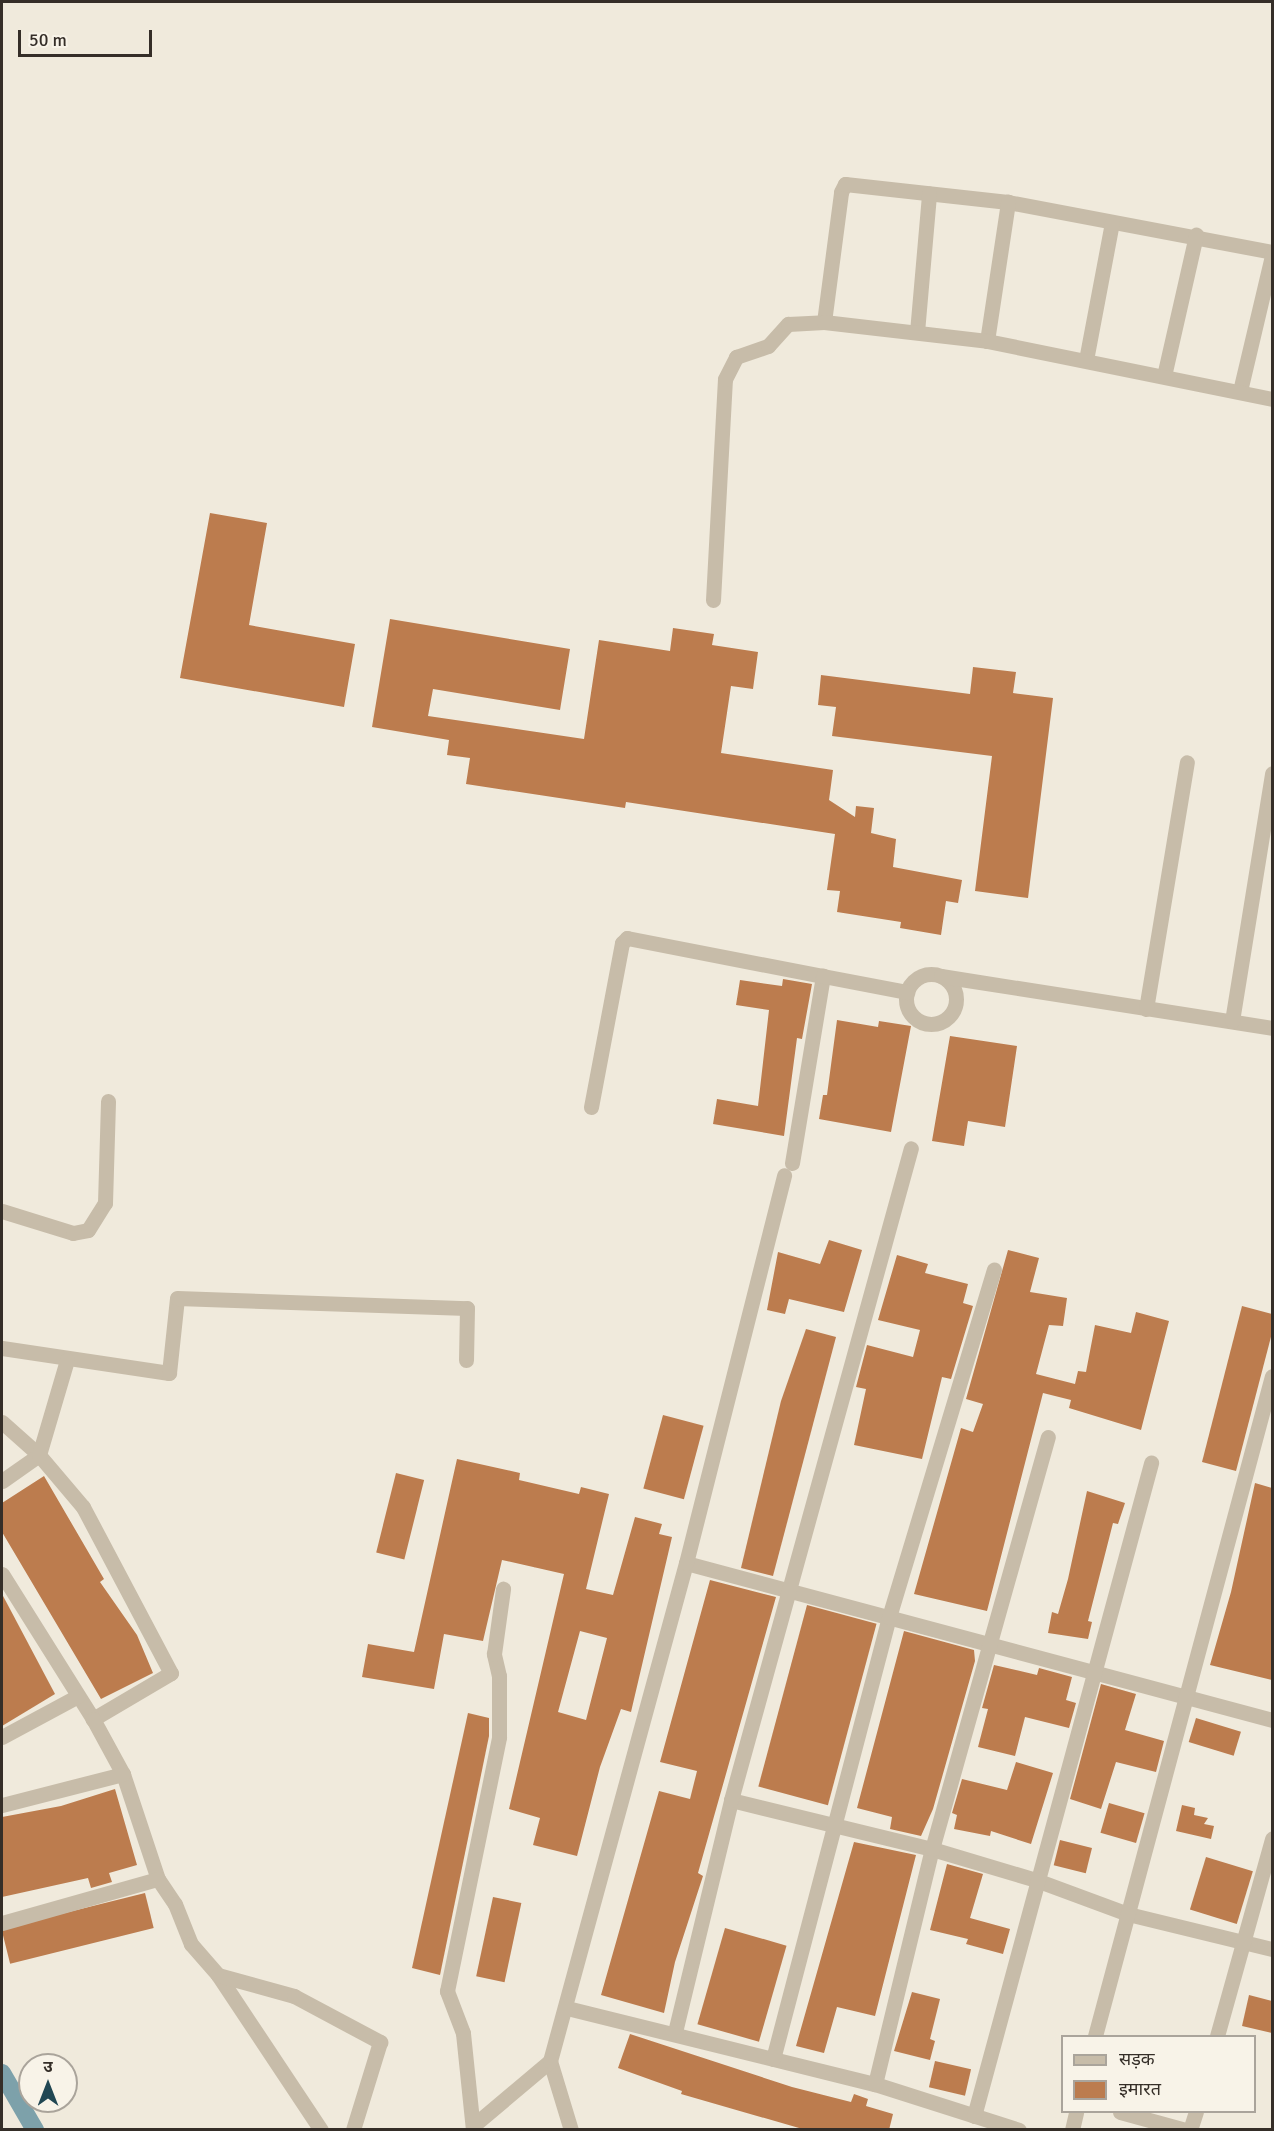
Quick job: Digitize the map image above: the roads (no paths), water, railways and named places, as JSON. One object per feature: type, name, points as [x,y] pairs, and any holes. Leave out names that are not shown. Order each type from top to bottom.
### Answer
[{"type":"street","points":[[824,322],[841,192],[845,184],[1008,202],[1112,223],[1196,235],[1272,254],[1240,391]]},
{"type":"street","points":[[917,332],[929,194]]},
{"type":"street","points":[[987,341],[1008,202]]},
{"type":"street","points":[[1086,360],[1112,223]]},
{"type":"street","points":[[1164,376],[1196,235]]},
{"type":"street","points":[[713,600],[725,379],[736,357],[768,346],[788,324],[824,322],[987,341],[1272,399]]},
{"type":"street","points":[[1146,1009],[1187,762]]},
{"type":"street","points":[[1232,1021],[1272,773]]},
{"type":"street","points":[[591,1107],[622,943],[627,938],[907,992]]},
{"type":"street","points":[[907,992],[924,975],[941,976],[1272,1028]]},
{"type":"street","points":[[473,2127],[550,2061],[567,2008],[788,1169],[823,976]]},
{"type":"street","points":[[907,992],[912,1015],[925,1023],[941,1022],[953,1011],[956,995],[941,976]]},
{"type":"street","points":[[2,1212],[73,1233],[87,1230],[105,1203],[108,1101]]},
{"type":"street","points":[[675,2032],[731,1800],[911,1148]]},
{"type":"street","points":[[773,2059],[889,1617],[994,1269]]},
{"type":"street","points":[[2,1348],[67,1360],[169,1373],[177,1298],[468,1308],[466,1360]]},
{"type":"street","points":[[2,1480],[39,1455],[67,1360]]},
{"type":"street","points":[[1096,2035],[1272,1376]]},
{"type":"street","points":[[2,1422],[39,1455],[83,1507],[171,1673],[93,1719]]},
{"type":"street","points":[[875,2084],[932,1849],[1048,1437]]},
{"type":"street","points":[[974,2116],[1036,1880],[1151,1463]]},
{"type":"street","points":[[686,1563],[1272,1720]]},
{"type":"street","points":[[2,1574],[93,1719],[123,1774],[158,1879],[175,1904],[191,1944],[218,1975],[321,2130]]},
{"type":"street","points":[[473,2127],[463,2033],[447,1991],[499,1737],[499,1676],[494,1654],[503,1588]]},
{"type":"street","points":[[2,1737],[78,1696]]},
{"type":"street","points":[[2,1805],[123,1774]]},
{"type":"street","points":[[731,1800],[834,1822],[1036,1880],[1128,1914],[1272,1949]]},
{"type":"street","points":[[1218,2035],[1272,1839]]},
{"type":"street","points":[[2,1923],[158,1879]]},
{"type":"street","points":[[218,1975],[294,1996],[380,2042],[353,2130]]},
{"type":"street","points":[[567,2008],[675,2032],[875,2084],[1019,2130]]},
{"type":"street","points":[[550,2061],[571,2130]]},
{"type":"street","points":[[1072,2130],[1076,2113]]},
{"type":"street","points":[[1124,2113],[1188,2130],[1196,2113]]},
{"type":"waterway","points":[[2,2073],[35,2130]]}]
